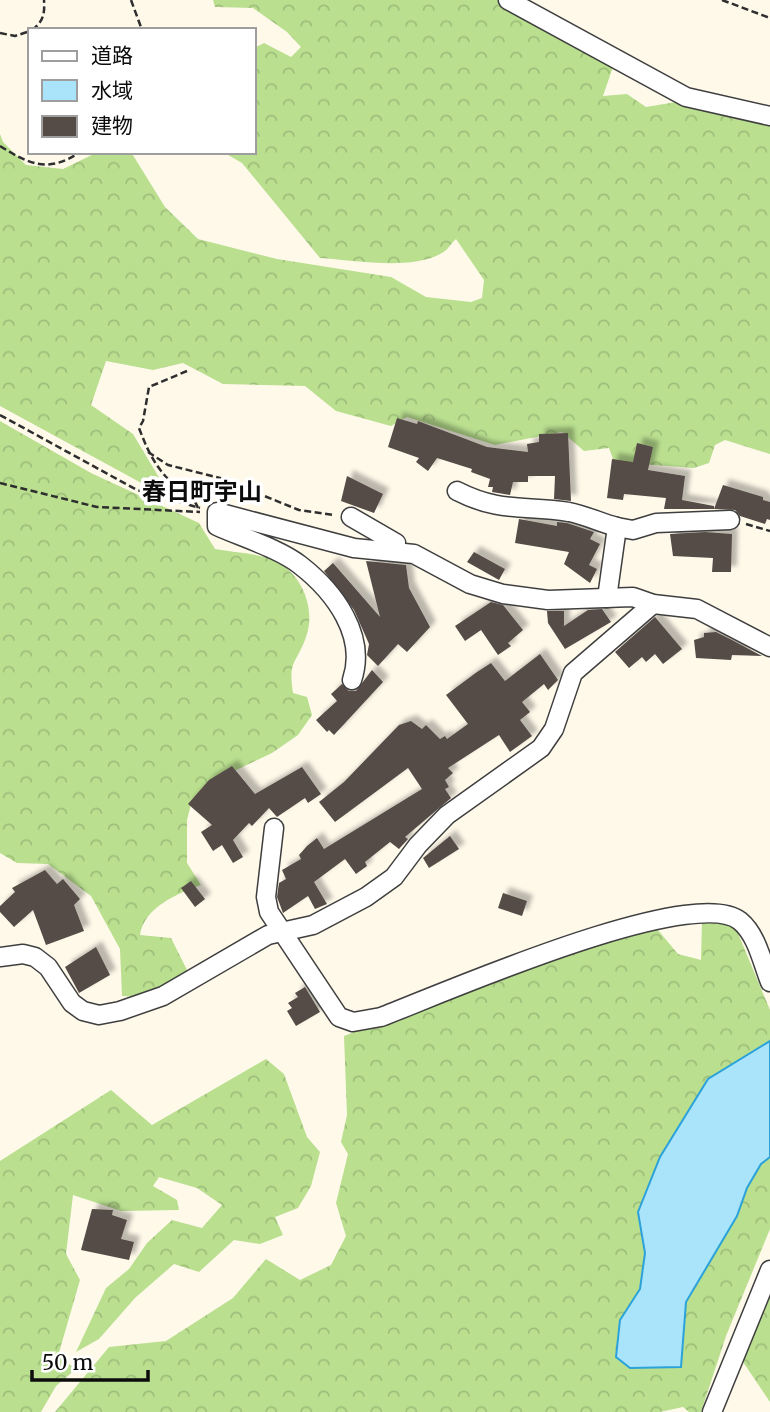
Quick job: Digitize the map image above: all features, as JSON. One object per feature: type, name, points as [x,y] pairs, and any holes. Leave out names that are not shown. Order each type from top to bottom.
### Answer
[{"type":"street","points":[[508,0],[686,97],[770,116]]},
{"type":"street","points":[[457,491],[481,503],[514,509],[570,512],[633,530],[656,523],[730,520]]},
{"type":"street","points":[[352,680],[358,661],[356,637],[343,613],[299,564],[217,526],[217,512],[354,548],[414,554],[470,584],[503,594],[548,600],[633,597],[653,604],[696,609],[770,647]]},
{"type":"street","points":[[351,517],[396,543],[394,551]]},
{"type":"street","points":[[607,598],[617,527]]},
{"type":"street","points":[[0,957],[23,954],[35,957],[48,967],[72,1003],[83,1011],[99,1015],[120,1012],[163,996],[268,935],[313,925],[366,897],[394,877],[418,845],[447,815],[541,748],[554,729],[573,673],[653,604]]},
{"type":"street","points":[[274,828],[267,897],[269,912],[339,1017],[353,1022],[381,1017],[583,939],[634,923],[697,915],[721,915],[738,919],[751,934],[770,982]]},
{"type":"street","points":[[712,1412],[770,1270]]},
{"type":"path","points":[[34,28],[40,23],[45,11],[44,0]]},
{"type":"path","points":[[131,0],[141,28]]},
{"type":"path","points":[[722,0],[770,18]]},
{"type":"path","points":[[0,33],[16,36],[28,32]]},
{"type":"path","points":[[0,146],[38,164],[54,165],[76,154]]},
{"type":"path","points":[[187,371],[149,387],[143,422],[139,428],[148,452],[172,484],[195,499],[198,508]]},
{"type":"path","points":[[0,415],[137,490],[217,512]]},
{"type":"path","points":[[148,452],[168,465],[220,478],[299,510],[351,517]]},
{"type":"path","points":[[0,483],[97,507],[217,512]]},
{"type":"path","points":[[730,520],[770,531]]},
{"type":"green space","points":[[213,0],[501,0],[614,64],[603,96],[627,94],[646,107],[682,101],[770,121],[770,454],[725,440],[715,445],[709,463],[694,468],[614,462],[609,448],[584,451],[562,432],[495,445],[407,417],[391,426],[336,411],[305,386],[223,384],[183,363],[153,370],[106,361],[91,405],[133,434],[163,484],[145,485],[0,406],[0,134],[3,142],[26,165],[63,169],[94,154],[132,154],[165,207],[198,239],[277,259],[391,277],[426,297],[471,302],[482,298],[484,280],[456,239],[445,251],[418,261],[384,263],[320,258],[242,163],[226,154],[256,154],[256,47],[264,43],[291,57],[301,47],[287,32],[253,8],[215,7]]},
{"type":"green space","points":[[0,421],[91,473],[199,523],[215,549],[262,556],[279,563],[297,579],[307,601],[309,625],[292,668],[292,682],[293,693],[307,697],[312,715],[298,735],[272,753],[213,781],[192,800],[187,820],[187,863],[201,885],[173,897],[155,909],[143,925],[140,935],[171,938],[188,972],[141,997],[122,996],[120,949],[91,896],[48,864],[17,863],[0,853]]},
{"type":"green space","points":[[702,921],[725,921],[737,931],[770,1010],[770,1041],[708,1079],[638,1212],[645,1253],[640,1289],[620,1320],[616,1357],[630,1368],[683,1331],[686,1302],[737,1216],[747,1188],[761,1164],[770,1157],[770,1229],[726,1336],[701,1412],[689,1412],[683,1407],[660,1412],[55,1412],[109,1347],[166,1341],[233,1298],[266,1259],[300,1280],[331,1265],[346,1236],[336,1203],[348,1154],[341,1142],[347,1115],[344,1036],[589,942],[657,929],[678,954],[701,960]]},
{"type":"green space","points":[[266,1059],[284,1074],[307,1137],[320,1152],[311,1186],[298,1208],[275,1217],[283,1235],[260,1244],[234,1240],[199,1272],[174,1264],[135,1298],[99,1339],[76,1352],[106,1288],[129,1269],[147,1243],[172,1220],[202,1228],[222,1205],[197,1188],[159,1177],[153,1186],[177,1200],[179,1210],[121,1211],[73,1195],[66,1254],[80,1280],[58,1356],[76,1369],[56,1386],[41,1412],[0,1412],[0,1161],[111,1090],[152,1125]]},
{"type":"green space","points":[[770,1291],[770,1402],[743,1362]]},
{"type":"water","points":[[770,1041],[770,1157],[761,1164],[747,1188],[737,1216],[686,1302],[681,1367],[630,1368],[616,1357],[620,1320],[640,1289],[645,1253],[638,1212],[660,1157],[708,1079]]},
{"type":"building","points":[[397,418],[417,424],[418,421],[487,447],[528,452],[527,444],[539,442],[539,434],[568,433],[571,501],[554,499],[555,476],[528,476],[528,482],[513,482],[510,495],[492,492],[493,487],[488,487],[490,479],[471,472],[472,469],[437,458],[428,471],[416,462],[419,458],[388,447]]},
{"type":"building","points":[[637,443],[653,447],[648,470],[685,476],[682,500],[714,506],[714,509],[664,509],[666,498],[624,494],[623,500],[607,498],[612,459],[633,462]]},
{"type":"building","points":[[347,476],[383,494],[374,513],[341,501]]},
{"type":"building","points":[[723,485],[763,497],[763,500],[770,502],[770,520],[767,519],[765,524],[740,516],[735,510],[714,509]]},
{"type":"building","points":[[519,519],[557,526],[557,522],[567,523],[594,532],[590,539],[600,544],[589,565],[597,569],[590,583],[564,564],[569,552],[515,543]]},
{"type":"building","points":[[670,534],[732,534],[731,572],[712,572],[713,558],[673,556]]},
{"type":"building","points":[[474,552],[505,569],[499,580],[467,562]]},
{"type":"building","points":[[366,561],[406,565],[409,588],[430,627],[407,652],[398,644],[378,666],[367,655],[369,644],[354,610],[324,571],[333,563],[380,617]]},
{"type":"building","points":[[491,602],[503,605],[523,630],[508,643],[511,646],[498,655],[481,630],[465,641],[455,626]]},
{"type":"building","points":[[602,609],[611,622],[565,649],[548,623],[547,611],[564,611],[564,626],[588,610]]},
{"type":"building","points":[[655,617],[682,649],[663,664],[655,654],[646,662],[642,657],[629,668],[615,652]]},
{"type":"building","points":[[716,632],[762,656],[732,655],[731,660],[696,658],[694,640],[704,637],[704,633]]},
{"type":"building","points":[[540,654],[558,680],[548,690],[544,684],[522,702],[530,712],[520,720],[532,736],[510,752],[499,735],[448,768],[453,773],[445,780],[449,787],[445,789],[451,798],[405,837],[408,839],[399,849],[390,842],[365,862],[367,866],[356,874],[345,859],[314,882],[327,904],[315,909],[308,896],[283,913],[277,897],[279,883],[286,879],[282,870],[301,859],[299,855],[307,846],[317,838],[324,849],[422,789],[408,768],[335,822],[319,802],[344,782],[399,725],[411,721],[422,729],[426,725],[440,739],[445,736],[447,739],[468,724],[446,695],[477,672],[491,663],[505,681]]},
{"type":"building","points":[[372,670],[383,682],[334,735],[329,730],[327,732],[316,720],[337,701],[331,694],[342,684],[349,691],[356,691]]},
{"type":"building","points":[[232,766],[255,794],[302,767],[321,794],[308,803],[305,798],[277,817],[269,808],[252,826],[249,823],[233,840],[243,857],[233,863],[222,845],[213,851],[201,832],[212,825],[188,804],[209,780]]},
{"type":"building","points":[[450,836],[459,849],[429,868],[423,858]]},
{"type":"building","points":[[45,870],[57,884],[63,879],[80,899],[74,905],[84,931],[46,945],[33,910],[14,927],[0,912],[0,906],[15,892],[12,888]]},
{"type":"building","points":[[191,881],[205,899],[195,907],[181,888]]},
{"type":"building","points":[[503,893],[527,901],[522,916],[498,908]]},
{"type":"building","points":[[96,947],[110,975],[79,993],[65,967]]},
{"type":"building","points":[[305,987],[320,1012],[296,1026],[287,1011],[292,1008],[288,1003],[298,997],[295,993]]},
{"type":"building","points":[[92,1209],[113,1210],[112,1215],[127,1220],[121,1239],[134,1242],[129,1260],[81,1250]]},
{"type":"district","name":"春日町宇山","points":[[202,492]]}]
